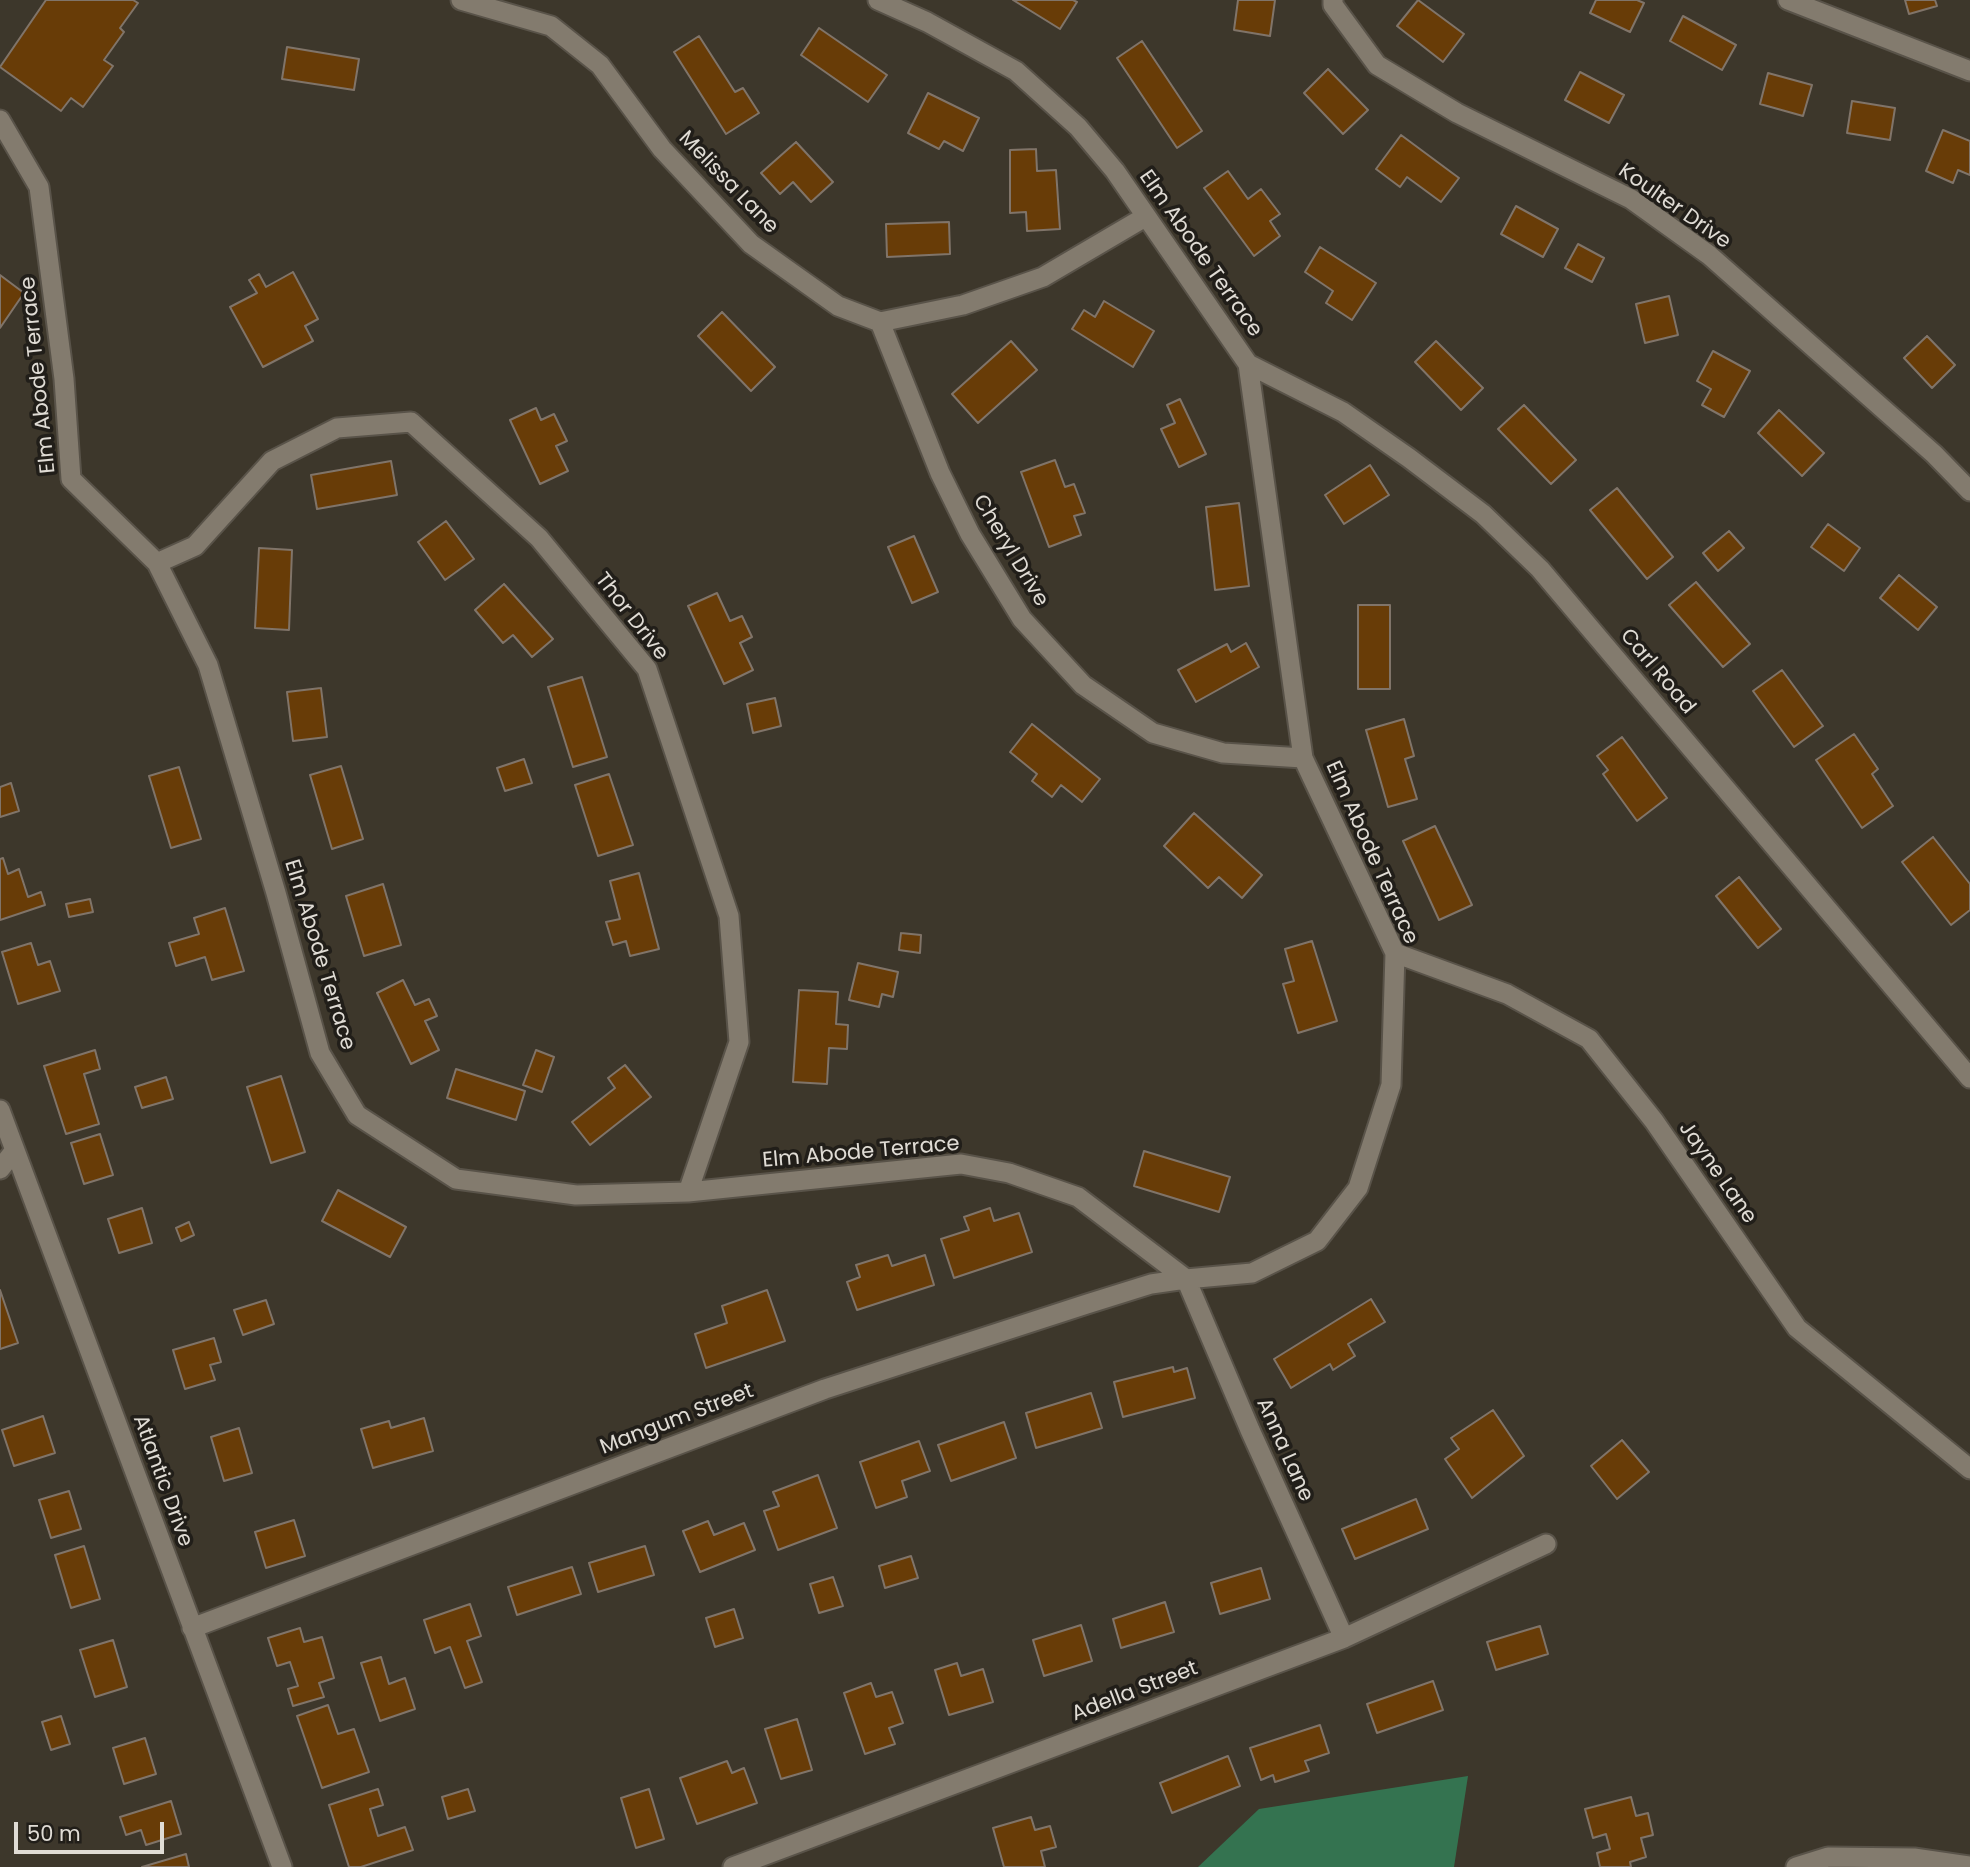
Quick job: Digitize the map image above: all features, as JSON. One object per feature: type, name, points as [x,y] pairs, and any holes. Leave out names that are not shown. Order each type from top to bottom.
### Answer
[{"type":"street","name":"Melissa Lane","points":[[461,0],[551,26],[600,65],[662,149],[751,244],[838,306],[880,322]]},
{"type":"street","name":"Elm Abode Terrace","points":[[0,120],[39,187],[64,379],[71,479],[157,563],[208,665],[276,892],[320,1053],[357,1115],[456,1179],[576,1195],[688,1192],[961,1164],[1009,1173],[1078,1196],[1186,1279],[1252,1273],[1317,1241],[1357,1188],[1391,1085],[1395,953],[1303,758],[1248,364],[1115,171],[1078,127],[1016,71],[927,22],[878,0]]},
{"type":"street","name":"Koulter Drive","points":[[1333,0],[1333,5],[1377,65],[1457,113],[1631,199],[1709,255],[1934,454],[1970,491]]},
{"type":"street","points":[[1796,2],[1970,71]]},
{"type":"street","points":[[880,322],[963,305],[1043,277],[1145,217]]},
{"type":"street","name":"Cheryl Drive","points":[[880,322],[940,473],[970,534],[1022,619],[1083,685],[1153,733],[1223,753],[1303,758]]},
{"type":"street","name":"Carl Road","points":[[1248,364],[1343,412],[1409,458],[1483,514],[1540,569],[1970,1078]]},
{"type":"street","name":"Thor Drive","points":[[157,563],[195,546],[272,461],[337,428],[411,422],[539,538],[647,669],[729,916],[739,1042],[688,1192]]},
{"type":"street","name":"Jayne Lane","points":[[1395,953],[1507,994],[1589,1039],[1654,1121],[1797,1328],[1970,1469]]},
{"type":"street","name":"Atlantic Drive","points":[[0,1110],[282,1867]]},
{"type":"street","points":[[0,1169],[15,1150]]},
{"type":"street","name":"Mangum Street","points":[[192,1628],[824,1389],[1151,1284],[1186,1279]]},
{"type":"street","name":"Anna Lane","points":[[1186,1279],[1250,1430],[1345,1638]]},
{"type":"street","name":"Adella Street","points":[[733,1867],[1345,1638],[1546,1544]]},
{"type":"street","points":[[1796,1867],[1828,1857],[1914,1858],[1970,1866]]},
{"type":"green space","points":[[1468,1776],[1454,1867],[1198,1867],[1259,1809]]},
{"type":"building","points":[[46,0],[133,0],[138,3],[120,28],[124,32],[104,60],[113,66],[83,107],[71,98],[61,111],[0,67]]},
{"type":"building","points":[[1013,0],[1073,0],[1077,2],[1060,29]]},
{"type":"building","points":[[1238,0],[1275,0],[1270,36],[1234,30]]},
{"type":"building","points":[[1418,0],[1464,34],[1443,62],[1397,26]]},
{"type":"building","points":[[1596,0],[1637,0],[1644,3],[1630,32],[1590,13]]},
{"type":"building","points":[[1905,0],[1935,0],[1937,6],[1909,14]]},
{"type":"building","points":[[1683,16],[1736,45],[1722,70],[1670,41]]},
{"type":"building","points":[[819,28],[887,75],[868,102],[801,55]]},
{"type":"building","points":[[699,36],[735,92],[743,88],[759,113],[726,134],[674,52]]},
{"type":"building","points":[[1142,41],[1202,131],[1177,148],[1117,58]]},
{"type":"building","points":[[287,47],[359,59],[354,90],[282,79]]},
{"type":"building","points":[[1328,69],[1368,110],[1343,134],[1304,93]]},
{"type":"building","points":[[1580,72],[1624,95],[1609,123],[1565,100]]},
{"type":"building","points":[[1768,73],[1812,85],[1803,116],[1760,104]]},
{"type":"building","points":[[928,93],[979,118],[963,151],[944,141],[939,149],[908,133]]},
{"type":"building","points":[[1852,101],[1895,108],[1890,140],[1847,133]]},
{"type":"building","points":[[1943,130],[1970,141],[1970,175],[1958,170],[1953,183],[1926,171]]},
{"type":"building","points":[[1401,135],[1459,178],[1441,202],[1407,177],[1400,187],[1376,169]]},
{"type":"building","points":[[796,142],[833,182],[811,202],[793,182],[780,194],[761,173]]},
{"type":"building","points":[[1036,149],[1037,171],[1056,170],[1060,229],[1027,231],[1026,212],[1010,213],[1010,150]]},
{"type":"building","points":[[1228,171],[1248,199],[1261,189],[1280,214],[1270,221],[1280,236],[1254,256],[1204,188]]},
{"type":"building","points":[[1516,206],[1558,229],[1543,257],[1501,234]]},
{"type":"building","points":[[949,222],[950,254],[887,257],[886,224]]},
{"type":"building","points":[[1578,244],[1604,258],[1592,282],[1565,268]]},
{"type":"building","points":[[1320,247],[1376,283],[1352,320],[1326,303],[1333,291],[1305,272]]},
{"type":"building","points":[[293,272],[318,319],[305,326],[313,341],[263,367],[230,307],[257,293],[249,280],[259,274],[266,287]]},
{"type":"building","points":[[0,275],[24,293],[0,328]]},
{"type":"building","points":[[1669,296],[1678,335],[1645,343],[1636,304]]},
{"type":"building","points":[[1104,301],[1154,331],[1133,367],[1072,329],[1084,310],[1095,317]]},
{"type":"building","points":[[722,312],[775,367],[751,391],[698,336]]},
{"type":"building","points":[[1927,336],[1955,365],[1932,388],[1904,358]]},
{"type":"building","points":[[1011,341],[1037,370],[978,423],[952,394]]},
{"type":"building","points":[[1436,341],[1483,388],[1461,410],[1415,362]]},
{"type":"building","points":[[1713,351],[1750,371],[1724,417],[1702,405],[1711,389],[1697,381]]},
{"type":"building","points":[[1180,399],[1206,454],[1179,467],[1161,429],[1175,423],[1167,405]]},
{"type":"building","points":[[1524,405],[1576,460],[1551,484],[1498,429]]},
{"type":"building","points":[[536,408],[541,420],[554,414],[567,441],[556,446],[568,471],[540,484],[510,420]]},
{"type":"building","points":[[1779,410],[1824,453],[1802,476],[1758,433]]},
{"type":"building","points":[[1055,460],[1065,487],[1074,484],[1085,513],[1074,516],[1081,535],[1049,547],[1021,472]]},
{"type":"building","points":[[391,461],[397,495],[317,509],[311,475]]},
{"type":"building","points":[[1370,465],[1389,495],[1344,524],[1325,495]]},
{"type":"building","points":[[1617,488],[1673,557],[1647,579],[1590,510]]},
{"type":"building","points":[[1239,503],[1249,586],[1215,590],[1206,507]]},
{"type":"building","points":[[446,521],[474,559],[445,580],[418,542]]},
{"type":"building","points":[[1828,524],[1860,548],[1844,571],[1811,547]]},
{"type":"building","points":[[1729,531],[1744,548],[1718,571],[1703,553]]},
{"type":"building","points":[[914,536],[938,592],[912,603],[888,547]]},
{"type":"building","points":[[259,548],[292,550],[289,630],[255,628]]},
{"type":"building","points":[[1899,575],[1937,607],[1918,630],[1880,598]]},
{"type":"building","points":[[1696,582],[1750,644],[1723,667],[1669,605]]},
{"type":"building","points":[[504,584],[553,639],[532,657],[513,635],[503,643],[475,610]]},
{"type":"building","points":[[717,593],[730,621],[742,616],[752,637],[740,643],[753,670],[724,684],[688,606]]},
{"type":"building","points":[[1358,605],[1390,605],[1390,689],[1358,689]]},
{"type":"building","points":[[1246,643],[1259,667],[1196,702],[1178,670],[1227,644],[1231,652]]},
{"type":"building","points":[[1782,670],[1823,726],[1794,747],[1753,691]]},
{"type":"building","points":[[582,677],[607,757],[573,767],[548,687]]},
{"type":"building","points":[[321,688],[327,737],[293,741],[287,692]]},
{"type":"building","points":[[775,698],[781,726],[753,733],[747,704]]},
{"type":"building","points":[[1404,719],[1414,756],[1405,759],[1417,799],[1388,807],[1366,730]]},
{"type":"building","points":[[1032,724],[1100,779],[1082,802],[1061,785],[1052,797],[1032,781],[1037,774],[1010,752]]},
{"type":"building","points":[[1854,734],[1878,769],[1872,774],[1893,806],[1862,828],[1816,760]]},
{"type":"building","points":[[1622,737],[1667,798],[1637,821],[1603,774],[1608,770],[1597,756]]},
{"type":"building","points":[[524,759],[532,783],[505,791],[497,768]]},
{"type":"building","points":[[341,766],[363,839],[332,849],[310,775]]},
{"type":"building","points":[[179,767],[201,839],[171,848],[149,776]]},
{"type":"building","points":[[609,774],[633,845],[598,856],[575,785]]},
{"type":"building","points":[[11,783],[19,811],[0,817],[0,787]]},
{"type":"building","points":[[1194,813],[1262,875],[1242,898],[1219,877],[1208,888],[1164,846]]},
{"type":"building","points":[[1435,826],[1472,905],[1439,920],[1403,841]]},
{"type":"building","points":[[1933,837],[1970,884],[1970,910],[1951,925],[1902,862]]},
{"type":"building","points":[[3,858],[8,874],[19,869],[28,897],[41,892],[45,905],[0,920],[0,859]]},
{"type":"building","points":[[639,873],[659,949],[630,956],[626,941],[613,945],[606,922],[620,919],[610,881]]},
{"type":"building","points":[[1739,877],[1781,929],[1758,948],[1716,896]]},
{"type":"building","points":[[383,884],[401,945],[364,956],[346,896]]},
{"type":"building","points":[[90,899],[93,912],[69,917],[66,904]]},
{"type":"building","points":[[225,908],[244,971],[212,980],[205,957],[176,966],[169,943],[199,934],[194,918]]},
{"type":"building","points":[[901,933],[921,935],[920,953],[899,950]]},
{"type":"building","points":[[1312,941],[1337,1021],[1298,1033],[1283,984],[1294,981],[1285,949]]},
{"type":"building","points":[[31,943],[38,965],[50,961],[60,991],[18,1004],[2,952]]},
{"type":"building","points":[[858,963],[898,972],[893,997],[882,994],[879,1007],[849,1000]]},
{"type":"building","points":[[403,980],[415,1005],[429,999],[437,1016],[425,1021],[439,1050],[411,1064],[377,993]]},
{"type":"building","points":[[799,990],[838,992],[836,1024],[848,1025],[847,1049],[829,1048],[827,1084],[793,1082]]},
{"type":"building","points":[[95,1050],[100,1069],[84,1074],[99,1124],[66,1134],[44,1066]]},
{"type":"building","points":[[536,1050],[554,1057],[542,1092],[523,1085]]},
{"type":"building","points":[[625,1065],[651,1097],[590,1145],[572,1122],[615,1088],[608,1078]]},
{"type":"building","points":[[456,1069],[525,1091],[516,1120],[447,1098]]},
{"type":"building","points":[[281,1076],[305,1152],[271,1163],[247,1087]]},
{"type":"building","points":[[166,1077],[173,1099],[142,1108],[135,1087]]},
{"type":"building","points":[[100,1134],[113,1175],[84,1184],[71,1143]]},
{"type":"building","points":[[1144,1151],[1230,1177],[1219,1212],[1134,1186]]},
{"type":"building","points":[[338,1190],[406,1227],[390,1257],[322,1221]]},
{"type":"building","points":[[142,1208],[152,1243],[119,1253],[108,1219]]},
{"type":"building","points":[[990,1208],[994,1221],[1019,1213],[1032,1252],[954,1278],[941,1239],[969,1230],[964,1217]]},
{"type":"building","points":[[189,1222],[194,1235],[181,1241],[176,1228]]},
{"type":"building","points":[[888,1255],[892,1266],[925,1255],[934,1285],[857,1310],[847,1282],[860,1277],[856,1265]]},
{"type":"building","points":[[0,1290],[18,1343],[0,1349]]},
{"type":"building","points":[[767,1290],[785,1341],[706,1368],[695,1334],[727,1323],[722,1306]]},
{"type":"building","points":[[1371,1299],[1385,1322],[1348,1344],[1355,1356],[1333,1370],[1330,1364],[1291,1388],[1274,1359]]},
{"type":"building","points":[[266,1300],[274,1324],[243,1335],[234,1310]]},
{"type":"building","points":[[214,1338],[221,1362],[210,1365],[215,1380],[185,1389],[173,1350]]},
{"type":"building","points":[[1173,1367],[1174,1372],[1187,1368],[1195,1398],[1123,1417],[1114,1382]]},
{"type":"building","points":[[1091,1393],[1102,1428],[1036,1448],[1026,1413]]},
{"type":"building","points":[[1493,1410],[1524,1456],[1472,1498],[1445,1459],[1459,1449],[1451,1438]]},
{"type":"building","points":[[43,1416],[55,1453],[14,1466],[2,1430]]},
{"type":"building","points":[[424,1418],[433,1451],[373,1468],[361,1429],[389,1421],[391,1428]]},
{"type":"building","points":[[1004,1422],[1016,1458],[951,1481],[938,1445]]},
{"type":"building","points":[[239,1428],[252,1473],[224,1481],[211,1437]]},
{"type":"building","points":[[1622,1440],[1649,1472],[1617,1499],[1591,1466]]},
{"type":"building","points":[[919,1441],[930,1471],[902,1481],[907,1497],[876,1508],[860,1462]]},
{"type":"building","points":[[818,1475],[837,1528],[778,1550],[764,1511],[779,1506],[773,1492]]},
{"type":"building","points":[[69,1491],[81,1529],[51,1538],[39,1500]]},
{"type":"building","points":[[1416,1499],[1428,1529],[1355,1559],[1342,1529]]},
{"type":"building","points":[[294,1520],[305,1556],[266,1568],[255,1532]]},
{"type":"building","points":[[708,1521],[714,1535],[744,1523],[755,1550],[700,1572],[683,1531]]},
{"type":"building","points":[[84,1546],[100,1599],[71,1608],[55,1555]]},
{"type":"building","points":[[645,1546],[654,1575],[598,1592],[589,1563]]},
{"type":"building","points":[[911,1556],[918,1578],[885,1588],[879,1566]]},
{"type":"building","points":[[572,1567],[581,1594],[517,1615],[508,1587]]},
{"type":"building","points":[[1261,1568],[1270,1599],[1220,1614],[1211,1583]]},
{"type":"building","points":[[833,1577],[843,1606],[819,1613],[810,1584]]},
{"type":"building","points":[[1165,1602],[1174,1632],[1121,1648],[1113,1619]]},
{"type":"building","points":[[470,1604],[481,1636],[467,1641],[482,1682],[465,1688],[450,1647],[435,1653],[424,1620]]},
{"type":"building","points":[[734,1609],[743,1638],[715,1647],[706,1618]]},
{"type":"building","points":[[1081,1625],[1092,1661],[1044,1676],[1033,1640]]},
{"type":"building","points":[[1540,1626],[1548,1654],[1496,1670],[1487,1642]]},
{"type":"building","points":[[300,1628],[304,1642],[322,1637],[334,1678],[319,1683],[324,1697],[293,1706],[288,1689],[298,1686],[290,1662],[277,1666],[268,1638]]},
{"type":"building","points":[[113,1640],[127,1687],[95,1697],[80,1650]]},
{"type":"building","points":[[381,1657],[389,1684],[405,1678],[415,1709],[380,1721],[361,1663]]},
{"type":"building","points":[[957,1663],[961,1676],[983,1669],[993,1702],[949,1715],[935,1670]]},
{"type":"building","points":[[1433,1681],[1443,1710],[1377,1733],[1367,1704]]},
{"type":"building","points":[[871,1683],[876,1697],[892,1692],[903,1723],[889,1728],[895,1744],[865,1754],[844,1693]]},
{"type":"building","points":[[328,1705],[338,1734],[354,1729],[369,1772],[322,1788],[297,1716]]},
{"type":"building","points":[[61,1716],[70,1744],[51,1750],[42,1722]]},
{"type":"building","points":[[797,1719],[812,1770],[781,1779],[765,1729]]},
{"type":"building","points":[[1320,1725],[1329,1753],[1305,1761],[1309,1771],[1275,1782],[1273,1775],[1261,1780],[1250,1748]]},
{"type":"building","points":[[145,1738],[156,1774],[124,1784],[113,1748]]},
{"type":"building","points":[[1228,1756],[1240,1786],[1172,1813],[1160,1783]]},
{"type":"building","points":[[727,1761],[732,1773],[744,1768],[757,1803],[697,1824],[680,1778]]},
{"type":"building","points":[[378,1789],[383,1805],[370,1809],[378,1836],[405,1827],[413,1850],[361,1867],[349,1867],[329,1805]]},
{"type":"building","points":[[468,1789],[475,1811],[448,1819],[442,1797]]},
{"type":"building","points":[[649,1789],[664,1839],[636,1848],[621,1798]]},
{"type":"building","points":[[1631,1797],[1636,1816],[1648,1813],[1653,1835],[1641,1838],[1646,1857],[1630,1862],[1631,1867],[1600,1867],[1597,1853],[1610,1849],[1606,1834],[1593,1838],[1585,1809]]},
{"type":"building","points":[[171,1801],[181,1834],[146,1845],[141,1830],[126,1835],[120,1817]]},
{"type":"building","points":[[1031,1817],[1035,1830],[1050,1826],[1056,1847],[1041,1851],[1045,1867],[1004,1867],[993,1828]]},
{"type":"building","points":[[186,1854],[189,1867],[142,1867]]}]
